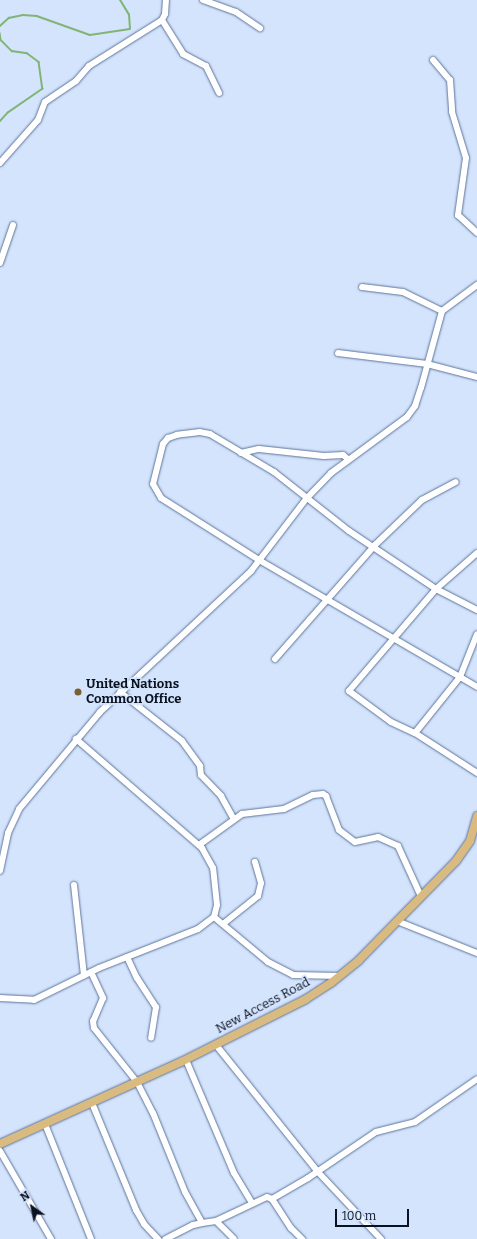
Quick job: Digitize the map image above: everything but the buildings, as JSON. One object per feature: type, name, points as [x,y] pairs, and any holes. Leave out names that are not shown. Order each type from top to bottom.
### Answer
[{"type":"main road","name":"New Access Road","points":[[0,1144],[186,1060],[306,999],[340,976],[397,921],[420,894],[456,861],[470,841],[477,816]]},
{"type":"street","points":[[0,163],[38,120],[45,102],[76,81],[89,66],[162,20],[165,14],[166,0]]},
{"type":"street","points":[[203,0],[236,12],[260,28]]},
{"type":"street","points":[[162,20],[183,54],[206,66],[219,93]]},
{"type":"street","points":[[433,60],[450,80],[452,112],[466,158],[458,215],[477,233]]},
{"type":"street","points":[[0,263],[13,225]]},
{"type":"street","points":[[0,872],[8,833],[19,809],[76,739],[120,692],[240,582],[306,499],[348,459],[407,417],[415,406],[442,311],[477,285]]},
{"type":"street","points":[[362,287],[403,292],[442,311]]},
{"type":"street","points":[[338,353],[428,364],[477,377]]},
{"type":"street","points":[[477,610],[436,589],[375,545],[306,499],[274,472],[210,434],[200,432],[168,438],[163,444],[154,489],[161,498],[259,560],[330,599],[394,639],[477,687]]},
{"type":"street","points":[[241,453],[259,450],[324,456],[343,455],[348,459]]},
{"type":"street","points":[[275,659],[330,599],[375,545],[422,500],[456,482]]},
{"type":"street","points":[[477,553],[436,589],[349,691],[391,722],[415,733],[477,773]]},
{"type":"street","points":[[415,733],[460,677],[477,634]]},
{"type":"street","points":[[120,692],[182,741],[200,766],[201,775],[221,796],[234,819]]},
{"type":"street","points":[[0,998],[34,1000],[84,975],[198,929],[214,917],[217,905],[213,868],[200,845],[76,739]]},
{"type":"street","points":[[200,845],[234,819],[248,812],[292,807],[313,795],[323,794],[328,800],[339,830],[355,842],[378,837],[398,846],[420,894]]},
{"type":"street","points":[[223,924],[258,896],[262,883],[255,862]]},
{"type":"street","points":[[74,885],[84,975]]},
{"type":"street","points":[[214,917],[268,962],[293,975],[340,976]]},
{"type":"street","points":[[397,921],[477,953]]},
{"type":"street","points":[[127,957],[156,1007],[151,1038]]},
{"type":"street","points":[[91,972],[102,998],[94,1021],[94,1028],[136,1082],[155,1118],[185,1192],[202,1224]]},
{"type":"street","points":[[216,1045],[318,1172],[381,1239]]},
{"type":"street","points":[[186,1060],[234,1173],[252,1203]]},
{"type":"street","points":[[165,1239],[192,1225],[216,1221],[263,1198],[272,1198],[318,1172],[376,1132],[415,1122],[477,1079]]},
{"type":"street","points":[[92,1102],[136,1210],[144,1224],[158,1239]]},
{"type":"street","points":[[45,1124],[91,1239]]},
{"type":"street","points":[[0,1151],[52,1239]]},
{"type":"street","points":[[272,1198],[291,1228],[302,1239]]},
{"type":"street","points":[[216,1221],[234,1239]]},
{"type":"waterway","points":[[0,26],[9,18],[23,15],[37,16],[90,35],[130,29],[129,15],[120,0]]},
{"type":"waterway","points":[[0,33],[1,40],[12,51],[27,53],[39,62],[43,89],[8,113],[0,122]]},
{"type":"place","name":"United Nations Common Office","points":[[78,692]]}]
